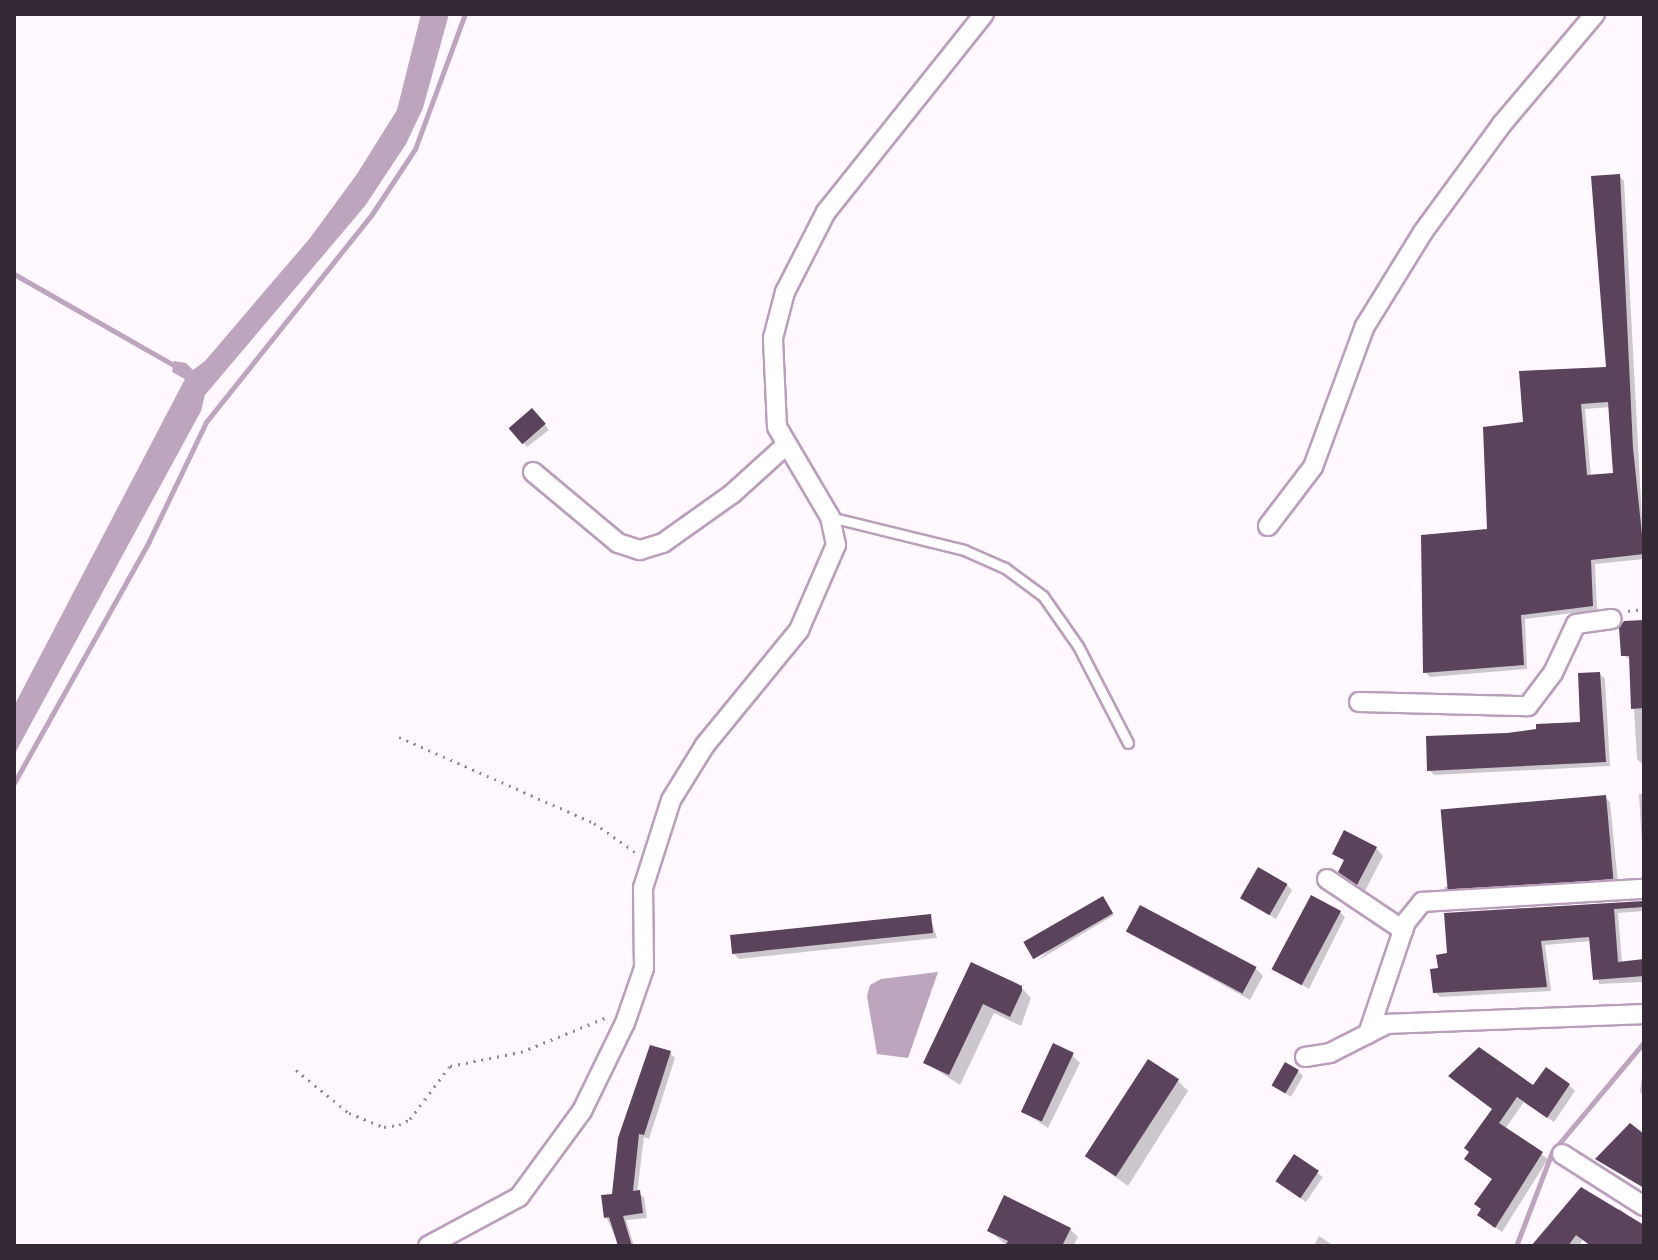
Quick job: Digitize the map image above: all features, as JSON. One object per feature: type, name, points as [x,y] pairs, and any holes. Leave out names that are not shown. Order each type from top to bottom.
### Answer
[{"type":"street","points":[[428,1246],[519,1197],[582,1111],[632,1006],[644,968],[645,879],[683,777],[799,630],[818,594],[836,545],[830,517],[777,427],[771,385],[773,338],[798,263],[826,212],[984,14]]},
{"type":"street","points":[[1268,526],[1313,467],[1365,326],[1423,232],[1502,124],[1595,14]]},
{"type":"street","points":[[533,472],[618,543],[640,550],[663,543],[697,519],[786,445]]},
{"type":"street","points":[[1359,702],[1528,706],[1553,673],[1576,624],[1612,619]]},
{"type":"street","points":[[1327,879],[1403,930]]},
{"type":"street","points":[[1368,1034],[1403,930],[1428,901],[1644,889]]},
{"type":"street","points":[[1305,1057],[1330,1053],[1387,1024],[1644,1014]]},
{"type":"street","points":[[1562,1154],[1644,1206]]},
{"type":"lane","points":[[830,517],[964,550],[1005,568],[1043,596],[1078,646],[1128,743]]},
{"type":"path","points":[[399,737],[594,823],[635,850],[645,879]]},
{"type":"path","points":[[296,1070],[349,1113],[384,1127],[399,1125],[410,1119],[450,1066],[521,1052],[632,1006]]},
{"type":"shaded area","points":[[421,14],[449,14],[423,108],[406,144],[365,206],[205,395],[201,411],[14,755],[14,706],[185,379],[172,372],[174,361],[186,363],[193,370],[205,361],[310,238],[357,174],[397,110]]},
{"type":"shaded area","points":[[938,972],[908,1058],[877,1054],[867,996],[870,985],[881,979]]},
{"type":"building","points":[[1620,174],[1633,448],[1644,554],[1591,560],[1593,606],[1521,615],[1524,665],[1423,673],[1421,535],[1487,529],[1483,427],[1523,422],[1519,371],[1606,367],[1591,176]],"holes":[[[1608,402],[1613,473],[1587,475],[1581,404]]]},
{"type":"building","points":[[532,408],[546,424],[522,444],[509,428]]},
{"type":"building","points":[[1644,620],[1644,708],[1631,709],[1629,656],[1621,656],[1619,628],[1624,621]]},
{"type":"building","points":[[1600,672],[1606,762],[1427,771],[1426,736],[1507,733],[1536,729],[1536,724],[1580,722],[1578,673]]},
{"type":"building","points":[[1606,795],[1613,879],[1448,893],[1441,809]]},
{"type":"building","points":[[1344,830],[1377,847],[1357,885],[1338,872],[1344,860],[1332,854]]},
{"type":"building","points":[[1258,867],[1287,884],[1269,915],[1240,898]]},
{"type":"building","points":[[1311,895],[1341,911],[1302,985],[1272,969]]},
{"type":"building","points":[[1103,896],[1113,913],[1033,959],[1023,942]]},
{"type":"building","points":[[1644,901],[1644,907],[1614,909],[1618,962],[1644,959],[1644,976],[1593,980],[1589,937],[1541,941],[1547,987],[1433,993],[1430,969],[1438,968],[1436,955],[1447,953],[1444,913]]},
{"type":"building","points":[[1140,905],[1257,967],[1242,993],[1126,931]]},
{"type":"building","points":[[931,914],[933,933],[732,954],[730,935]]},
{"type":"building","points":[[971,962],[1022,986],[1022,991],[1010,1017],[983,1004],[949,1075],[923,1063]]},
{"type":"building","points":[[1053,1043],[1074,1053],[1042,1122],[1021,1112]]},
{"type":"building","points":[[650,1045],[671,1051],[644,1135],[639,1134],[633,1191],[640,1190],[643,1213],[623,1216],[632,1246],[618,1246],[609,1217],[604,1218],[601,1195],[612,1194],[618,1138]]},
{"type":"building","points":[[1479,1047],[1533,1085],[1546,1067],[1570,1084],[1547,1118],[1517,1097],[1499,1123],[1543,1152],[1495,1228],[1477,1215],[1481,1209],[1474,1204],[1492,1179],[1464,1159],[1469,1152],[1464,1148],[1492,1109],[1448,1076]]},
{"type":"building","points":[[1148,1059],[1179,1079],[1116,1176],[1085,1156]]},
{"type":"building","points":[[1285,1062],[1299,1070],[1285,1093],[1272,1085]]},
{"type":"building","points":[[1630,1123],[1644,1134],[1644,1188],[1595,1159]]},
{"type":"building","points":[[1294,1154],[1319,1171],[1300,1198],[1276,1181]]},
{"type":"building","points":[[1581,1187],[1644,1225],[1644,1246],[1591,1246],[1576,1235],[1568,1246],[1531,1246]]},
{"type":"building","points":[[1004,1195],[1071,1228],[1062,1246],[1005,1246],[1008,1241],[987,1231]]},
{"type":"waterway","points":[[14,783],[149,541],[206,422],[372,214],[415,149],[465,14]]},
{"type":"waterway","points":[[14,274],[177,367]]},
{"type":"waterway","points":[[1516,1246],[1552,1152],[1644,1042]]}]
